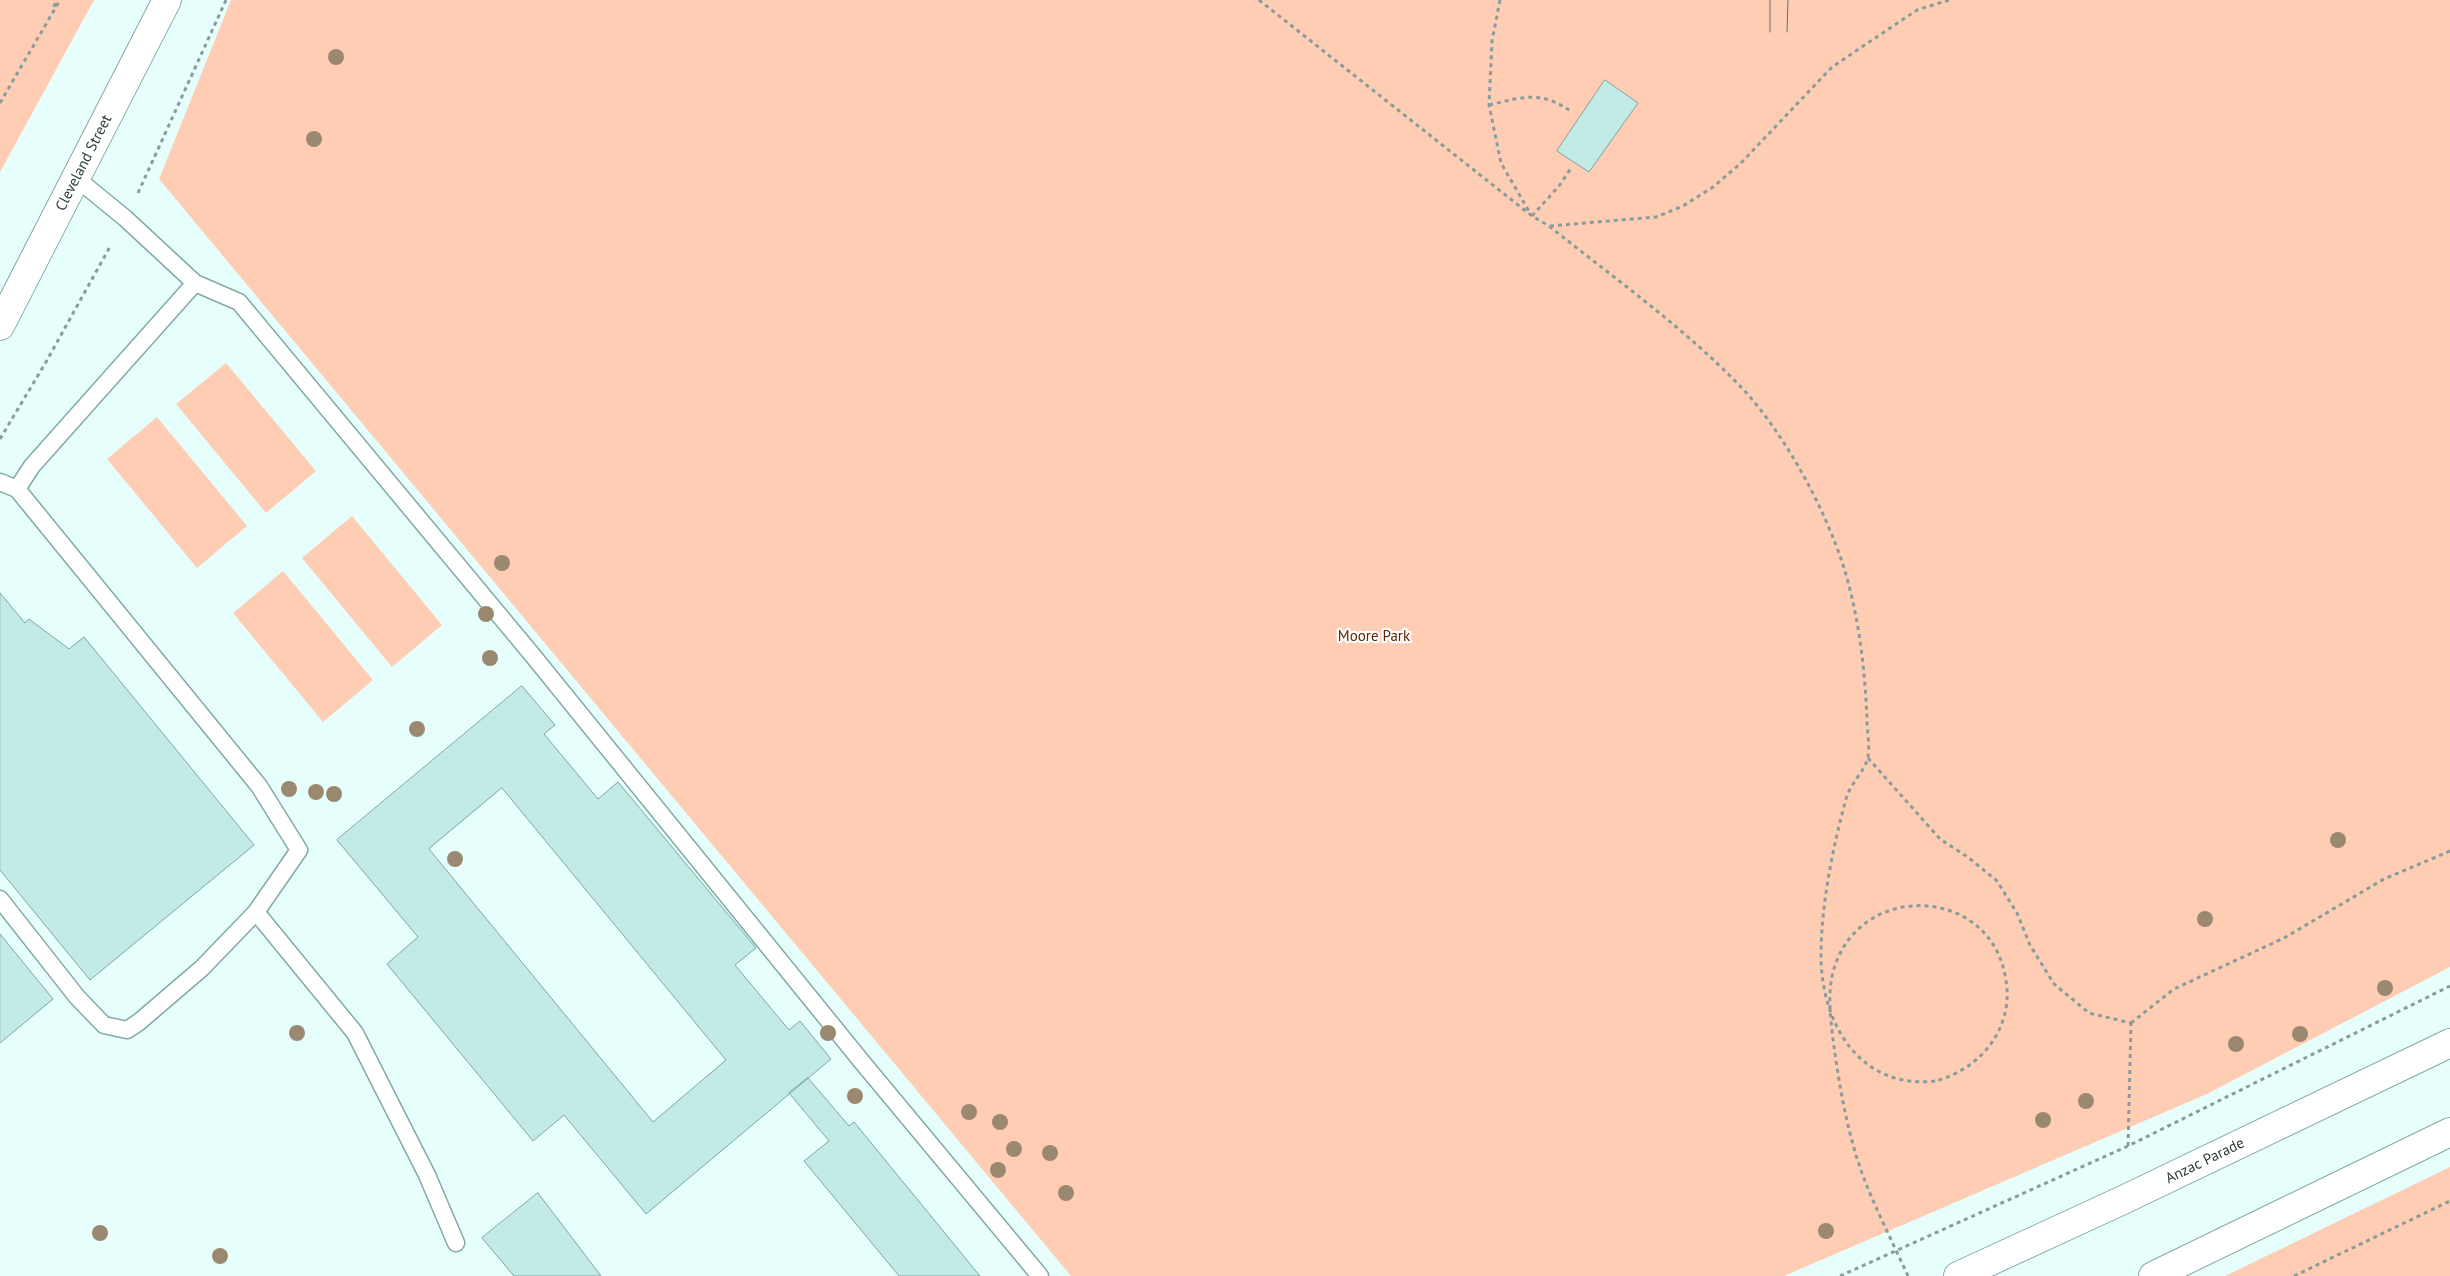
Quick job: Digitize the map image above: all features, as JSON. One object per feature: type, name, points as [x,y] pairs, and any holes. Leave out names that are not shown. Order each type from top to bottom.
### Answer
[{"type":"main road","name":"Cleveland Street","points":[[0,326],[167,0]]},
{"type":"main road","name":"Anzac Parade","points":[[1958,1276],[2124,1200],[2450,1043]]},
{"type":"main road","points":[[2153,1276],[2450,1132]]},
{"type":"lane","points":[[76,178],[126,218],[194,283],[239,302],[534,657],[856,1054],[1040,1276]]},
{"type":"lane","points":[[17,489],[32,466],[194,283]]},
{"type":"lane","points":[[0,482],[17,489],[260,786],[299,850],[256,912],[202,968],[139,1022],[126,1030],[104,1025],[0,899]]},
{"type":"lane","points":[[256,912],[355,1034],[427,1175],[456,1242]]},
{"type":"path","points":[[54,10],[56,0]]},
{"type":"path","points":[[0,103],[60,0]]},
{"type":"path","points":[[1260,0],[1532,216],[1549,226],[1670,321],[1741,387],[1786,444],[1817,503],[1844,568],[1859,632],[1866,696],[1868,758],[1846,797],[1830,874],[1821,956],[1823,981],[1833,1017],[1846,1044],[1867,1065],[1893,1078],[1907,1081],[1936,1080],[1963,1070],[1986,1052],[2001,1027],[2006,1013],[2007,984],[2004,969],[1996,949],[1982,931],[1971,922],[1945,909],[1931,905],[1902,906],[1875,916],[1852,935],[1844,947],[1832,974],[1830,1012],[1836,1065],[1851,1136],[1863,1176],[1908,1276]]},
{"type":"path","points":[[1500,0],[1492,41],[1489,105],[1501,163],[1532,216]]},
{"type":"path","points":[[1549,226],[1656,217],[1684,206],[1712,187],[1741,163],[1832,67],[1917,10],[1949,0]]},
{"type":"path","points":[[1489,105],[1524,97],[1539,97],[1554,100],[1572,112]]},
{"type":"path","points":[[1532,216],[1559,186],[1570,168]]},
{"type":"path","points":[[1868,758],[1940,839],[1969,858],[1997,881],[2017,914],[2030,945],[2054,984],[2089,1013],[2131,1024]]},
{"type":"path","points":[[2128,1146],[2131,1024],[2174,989],[2284,938],[2384,879],[2450,851]]},
{"type":"path","points":[[1840,1276],[2128,1146],[2450,986]]},
{"type":"path","points":[[2294,1276],[2450,1201]]},
{"type":"green space","points":[[0,0],[94,0],[0,172]]},
{"type":"green space","name":"Moore Park","points":[[231,0],[2450,0],[2450,967],[2207,1094],[1784,1276],[1071,1276],[159,179]]},
{"type":"green space","points":[[226,363],[316,471],[266,513],[176,404]]},
{"type":"green space","points":[[157,417],[247,526],[197,568],[107,459]]},
{"type":"green space","points":[[352,516],[442,625],[392,667],[302,558]]},
{"type":"green space","points":[[283,571],[373,680],[323,722],[233,613]]},
{"type":"green space","points":[[2450,1167],[2450,1276],[2225,1276]]},
{"type":"building","points":[[1605,80],[1638,103],[1589,172],[1557,151]]},
{"type":"building","points":[[0,593],[25,623],[29,619],[69,649],[84,637],[254,845],[90,980],[0,870]]},
{"type":"building","points":[[522,686],[555,725],[544,734],[598,799],[618,782],[756,948],[735,965],[789,1030],[800,1021],[831,1059],[646,1214],[564,1115],[533,1141],[387,964],[418,937],[337,840]],"holes":[[[502,788],[726,1060],[653,1122],[429,849]]]},
{"type":"building","points":[[0,934],[53,999],[0,1043]]},
{"type":"building","points":[[808,1078],[849,1126],[854,1122],[980,1276],[899,1276],[804,1161],[829,1141],[789,1093]]},
{"type":"building","points":[[538,1193],[601,1276],[514,1276],[482,1238]]},
{"type":"tram line","points":[[1770,0],[1770,32]]},
{"type":"tram line","points":[[1787,32],[1788,0]]}]
